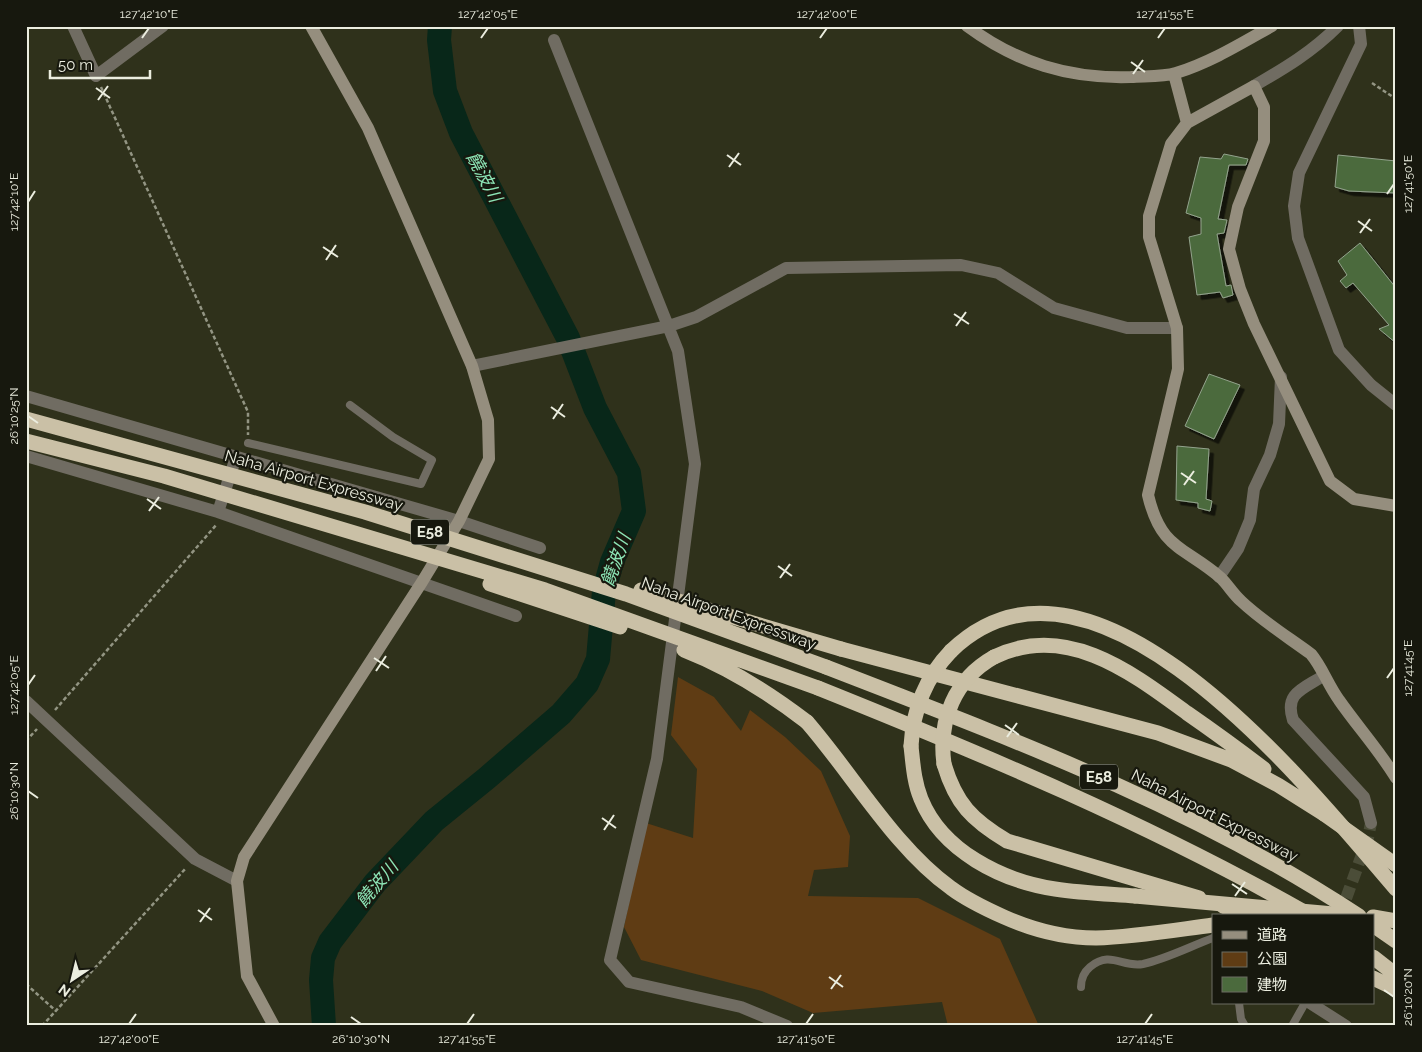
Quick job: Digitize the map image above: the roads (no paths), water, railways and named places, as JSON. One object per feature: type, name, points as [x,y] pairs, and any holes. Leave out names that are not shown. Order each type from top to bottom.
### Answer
[{"type":"highway","name":"Naha Airport Expressway","points":[[26,419],[365,512],[698,619],[826,667],[1089,772],[1184,816],[1262,856],[1354,914]]},
{"type":"highway","name":"E58","points":[[26,440],[164,476],[545,590],[818,688],[966,747],[1079,796],[1316,914]]},
{"type":"highway","points":[[357,533],[447,569],[685,650],[729,668],[775,697],[807,722],[831,749],[905,845],[951,888],[997,914],[1044,931],[1095,938],[1212,925]]},
{"type":"highway","points":[[472,546],[668,597],[841,649],[1110,719],[1197,746],[1278,785],[1324,814]]},
{"type":"highway","points":[[1308,914],[1135,896],[1056,890],[1037,886],[997,872],[975,860],[941,831],[926,808],[914,776],[912,746],[914,718],[922,694],[936,668],[968,636],[998,620],[1016,615],[1037,613],[1081,619],[1131,640],[1209,693],[1247,724],[1312,792],[1396,889]]},
{"type":"highway","points":[[1242,914],[1142,880],[1026,848],[1008,841],[983,826],[964,808],[949,783],[944,764],[942,730],[953,697],[972,672],[994,657],[1022,647],[1039,645],[1081,651],[1125,669],[1396,865]]},
{"type":"highway","points":[[1374,917],[1396,921]]},
{"type":"highway","points":[[1374,927],[1396,941]]},
{"type":"highway","points":[[1374,958],[1396,975]]},
{"type":"highway","points":[[1374,978],[1396,989]]},
{"type":"street","points":[[73,26],[96,76],[162,26]]},
{"type":"street","points":[[274,1026],[246,976],[237,881],[244,857],[422,582],[459,521],[489,459],[488,420],[472,366],[368,128],[310,26]]},
{"type":"street","points":[[967,26],[1002,49],[1028,62],[1055,71],[1109,78],[1174,74],[1219,57],[1272,26]]},
{"type":"street","points":[[1338,26],[1319,45],[1296,62],[1187,123],[1171,144],[1149,216],[1149,237],[1177,328],[1178,369],[1148,495],[1153,515],[1163,535],[1179,550],[1219,577],[1240,601],[1311,654],[1319,663],[1323,676],[1396,778]]},
{"type":"street","points":[[1359,26],[1361,44],[1299,173],[1294,206],[1298,238],[1339,350],[1371,385],[1396,405]]},
{"type":"street","points":[[554,40],[678,351],[695,464],[657,759],[610,960],[628,982],[741,1007],[787,1026]]},
{"type":"street","points":[[1174,74],[1187,123]]},
{"type":"street","points":[[1254,86],[1264,107],[1264,141],[1238,207],[1229,249],[1240,289],[1330,481],[1354,500],[1396,506]]},
{"type":"street","points":[[472,366],[669,326],[696,317],[786,268],[961,265],[998,273],[1054,308],[1127,328],[1177,328]]},
{"type":"street","points":[[1219,577],[1238,549],[1250,520],[1254,488],[1270,455],[1279,424],[1281,375]]},
{"type":"street","points":[[26,396],[459,521],[540,548]]},
{"type":"street","points":[[26,456],[218,512],[516,616]]},
{"type":"street","points":[[218,512],[236,457]]},
{"type":"street","points":[[1323,676],[1292,697],[1289,707],[1293,720],[1364,797],[1371,823]]},
{"type":"street","points":[[26,701],[195,858],[237,881]]},
{"type":"street","points":[[1312,1004],[1346,1026]]},
{"type":"lane","points":[[248,443],[421,484],[432,460],[393,436],[350,405]]},
{"type":"lane","points":[[1081,987],[1081,981],[1087,969],[1097,961],[1107,958],[1141,964],[1212,938]]},
{"type":"lane","points":[[1240,1004],[1241,1019],[1245,1026]]},
{"type":"lane","points":[[1292,1026],[1304,1004]]},
{"type":"waterway","name":"饒波川","points":[[324,1026],[321,980],[323,958],[330,942],[375,883],[434,821],[561,714],[587,684],[598,659],[604,591],[612,562],[634,511],[629,473],[595,408],[568,338],[461,133],[445,91],[439,40],[440,26]]},
{"type":"tunnel","points":[[1340,914],[1368,838],[1371,823]]}]
